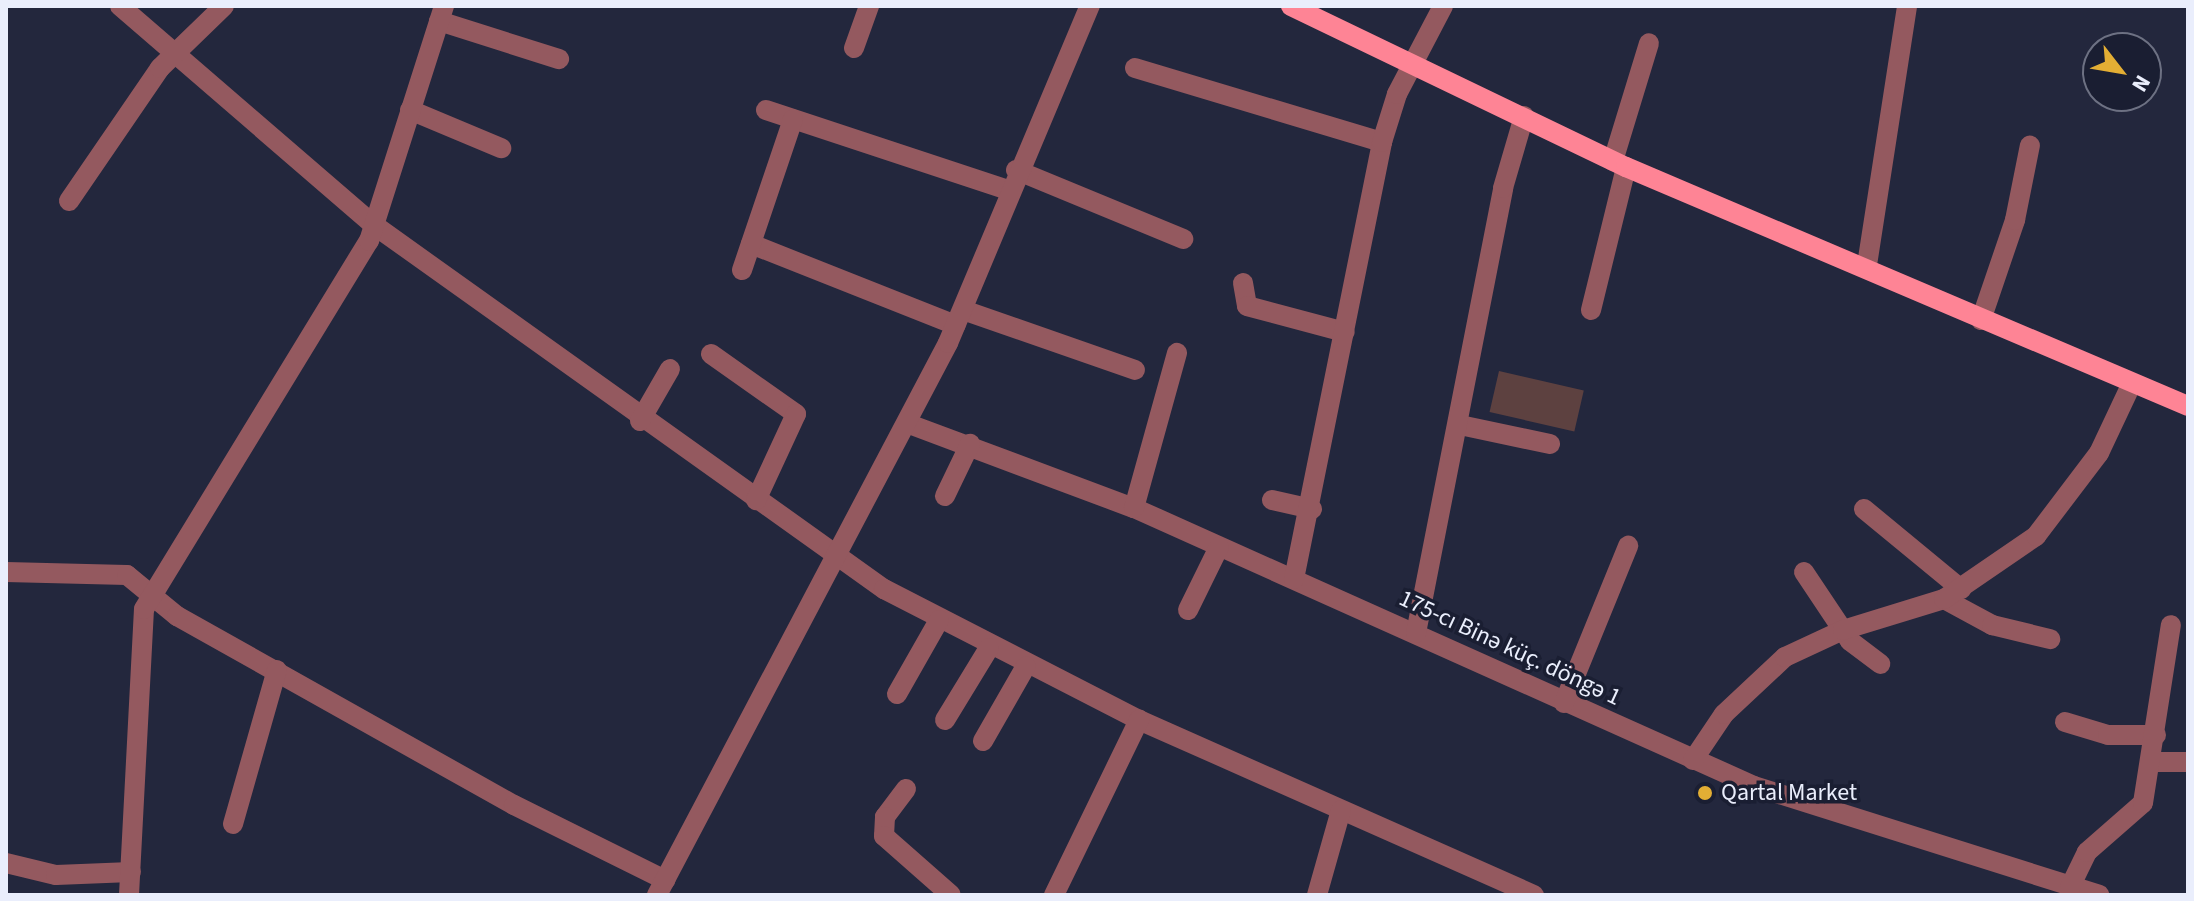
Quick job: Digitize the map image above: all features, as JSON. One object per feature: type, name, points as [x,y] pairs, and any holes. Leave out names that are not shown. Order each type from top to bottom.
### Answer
[{"type":"main road","points":[[1291,6],[1322,12],[1412,61],[1619,164],[1867,265],[1981,320],[2131,385],[2188,406]]},
{"type":"street","points":[[120,6],[374,225],[640,421],[939,620],[989,648],[1139,720],[1534,895]]},
{"type":"street","points":[[69,201],[175,55],[224,6]]},
{"type":"street","points":[[854,48],[869,6]]},
{"type":"street","points":[[6,572],[115,573],[151,593],[177,616],[661,888],[909,424],[960,318],[1016,170],[1090,6]]},
{"type":"street","points":[[1294,579],[1312,509],[1382,142],[1412,61],[1443,6]]},
{"type":"street","points":[[1867,265],[1907,6]]},
{"type":"street","points":[[129,895],[141,625],[151,593],[359,261],[374,225],[442,14],[559,59]]},
{"type":"street","points":[[1591,310],[1619,164],[1649,43]]},
{"type":"street","points":[[1135,68],[1382,142]]},
{"type":"street","points":[[410,110],[501,148]]},
{"type":"street","points":[[766,110],[1008,190]]},
{"type":"street","points":[[1416,633],[1460,425],[1503,188],[1524,116]]},
{"type":"street","points":[[742,270],[793,119]]},
{"type":"street","points":[[1981,320],[2015,220],[2030,145]]},
{"type":"street","points":[[1016,170],[1183,239]]},
{"type":"street","points":[[751,244],[960,318],[1135,370]]},
{"type":"street","points":[[1243,283],[1247,306],[1345,332]]},
{"type":"street","points":[[1134,508],[1177,353]]},
{"type":"street","points":[[711,354],[796,414],[756,500]]},
{"type":"street","points":[[640,421],[670,369]]},
{"type":"street","points":[[1693,760],[1761,675],[1843,630],[1953,594],[2053,516],[2099,453],[2131,385]]},
{"type":"street","name":"175-cı Binə küç. döngə 1","points":[[909,424],[970,444],[1134,508],[1416,633],[1564,703],[1792,800],[2055,888],[2099,895]]},
{"type":"street","points":[[1460,425],[1550,444]]},
{"type":"street","points":[[945,496],[970,444]]},
{"type":"street","points":[[1272,500],[1312,509]]},
{"type":"street","points":[[1864,509],[1953,594],[1992,625],[2050,639]]},
{"type":"street","points":[[1564,703],[1628,546]]},
{"type":"street","points":[[1188,610],[1219,547]]},
{"type":"street","points":[[1804,572],[1843,630],[1880,664]]},
{"type":"street","points":[[897,694],[939,620]]},
{"type":"street","points":[[2055,888],[2087,852],[2143,803],[2152,762],[2171,625]]},
{"type":"street","points":[[945,720],[989,648]]},
{"type":"street","points":[[983,741],[1026,666]]},
{"type":"street","points":[[233,824],[277,670]]},
{"type":"street","points":[[1054,895],[1139,720]]},
{"type":"street","points":[[2065,722],[2108,735],[2156,735]]},
{"type":"street","points":[[2152,762],[2188,762]]},
{"type":"street","points":[[906,789],[885,817],[884,836],[951,895]]},
{"type":"street","points":[[1317,895],[1341,810]]},
{"type":"street","points":[[6,863],[56,875],[131,872]]},
{"type":"building","points":[[1499,371],[1584,391],[1574,431],[1490,412]]},
{"type":"place","name":"Qartal Market","points":[[1705,793]]}]
